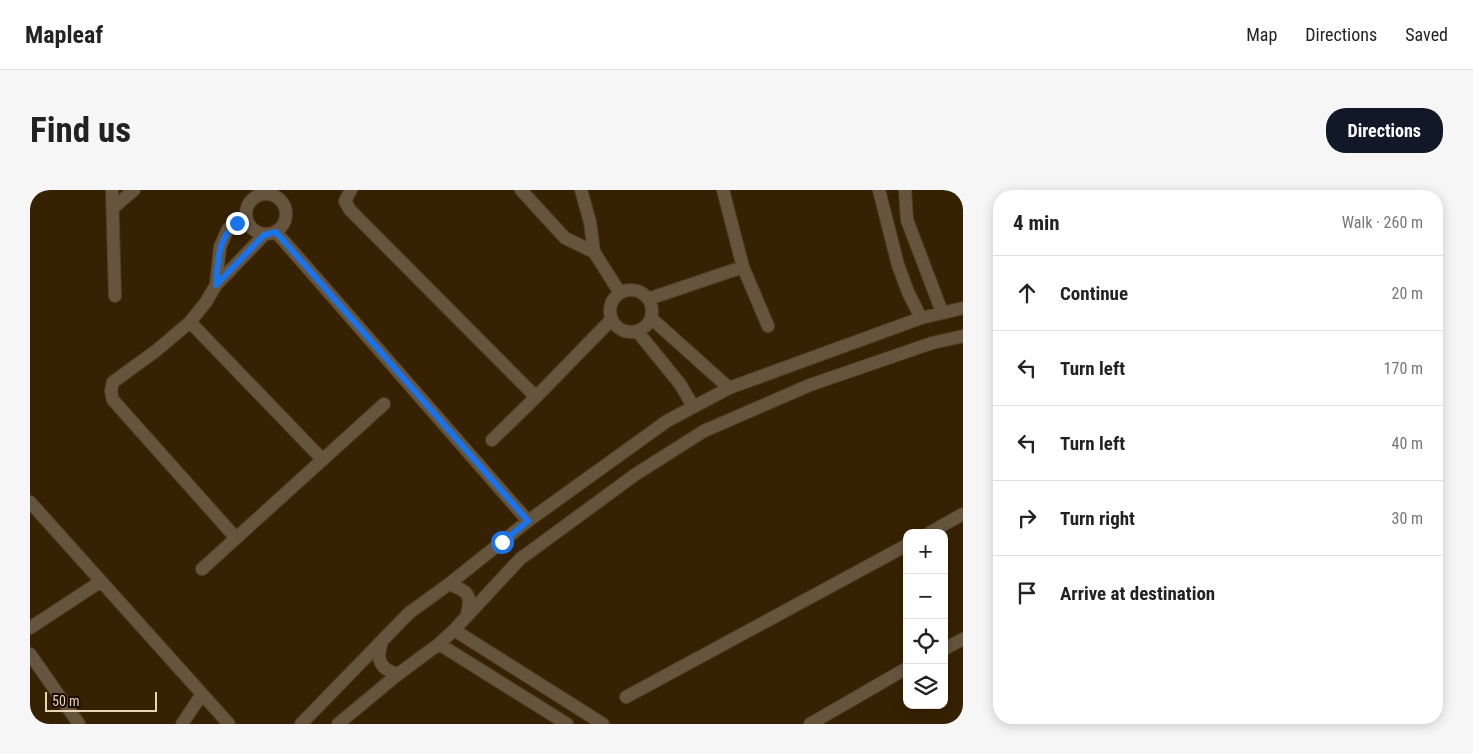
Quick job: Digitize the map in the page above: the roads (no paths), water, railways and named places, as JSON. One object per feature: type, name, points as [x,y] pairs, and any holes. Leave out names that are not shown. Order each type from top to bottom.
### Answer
[{"type":"street","points":[[112,190],[115,296]]},
{"type":"street","points":[[113,208],[134,190]]},
{"type":"street","points":[[351,190],[345,201],[350,210],[536,397]]},
{"type":"street","points":[[521,190],[565,238],[594,252]]},
{"type":"street","points":[[581,190],[590,222],[594,252],[620,293]]},
{"type":"street","points":[[723,190],[744,267],[768,326]]},
{"type":"street","points":[[879,190],[898,265],[908,292],[922,318]]},
{"type":"street","points":[[905,190],[908,220],[942,312]]},
{"type":"street","points":[[235,537],[113,400],[111,390],[112,382],[157,350],[190,322],[206,302],[216,285],[270,233],[285,221],[285,207],[281,200],[268,193],[249,202],[245,216],[251,229],[270,233],[528,521]]},
{"type":"street","points":[[216,285],[220,247],[228,229],[245,216]]},
{"type":"street","points":[[888,226],[908,220]]},
{"type":"street","points":[[648,299],[744,267]]},
{"type":"street","points":[[630,290],[640,292],[648,299],[652,308],[651,318],[646,327],[637,331],[627,332],[618,327],[612,319],[610,309],[613,300],[620,293],[630,290]]},
{"type":"street","points":[[301,724],[409,613],[449,584],[528,521],[667,421],[729,388],[922,318],[963,308]]},
{"type":"street","points":[[651,318],[729,388]]},
{"type":"street","points":[[492,440],[612,319]]},
{"type":"street","points":[[190,322],[322,459]]},
{"type":"street","points":[[637,331],[680,384],[693,406]]},
{"type":"street","points":[[338,724],[454,630],[520,559],[636,474],[704,431],[810,385],[932,344],[963,336]]},
{"type":"street","points":[[202,569],[235,537],[384,404]]},
{"type":"street","points":[[30,502],[229,724]]},
{"type":"street","points":[[936,529],[963,514]]},
{"type":"street","points":[[626,697],[903,547]]},
{"type":"street","points":[[30,628],[100,582]]},
{"type":"street","points":[[449,584],[468,594],[470,600],[467,614]]},
{"type":"street","points":[[454,630],[603,724]]},
{"type":"street","points":[[948,647],[963,639]]},
{"type":"street","points":[[382,641],[379,653],[380,663],[397,675]]},
{"type":"street","points":[[438,644],[567,724]]},
{"type":"street","points":[[30,654],[79,724]]},
{"type":"street","points":[[810,724],[903,670]]},
{"type":"street","points":[[182,724],[202,694]]}]
